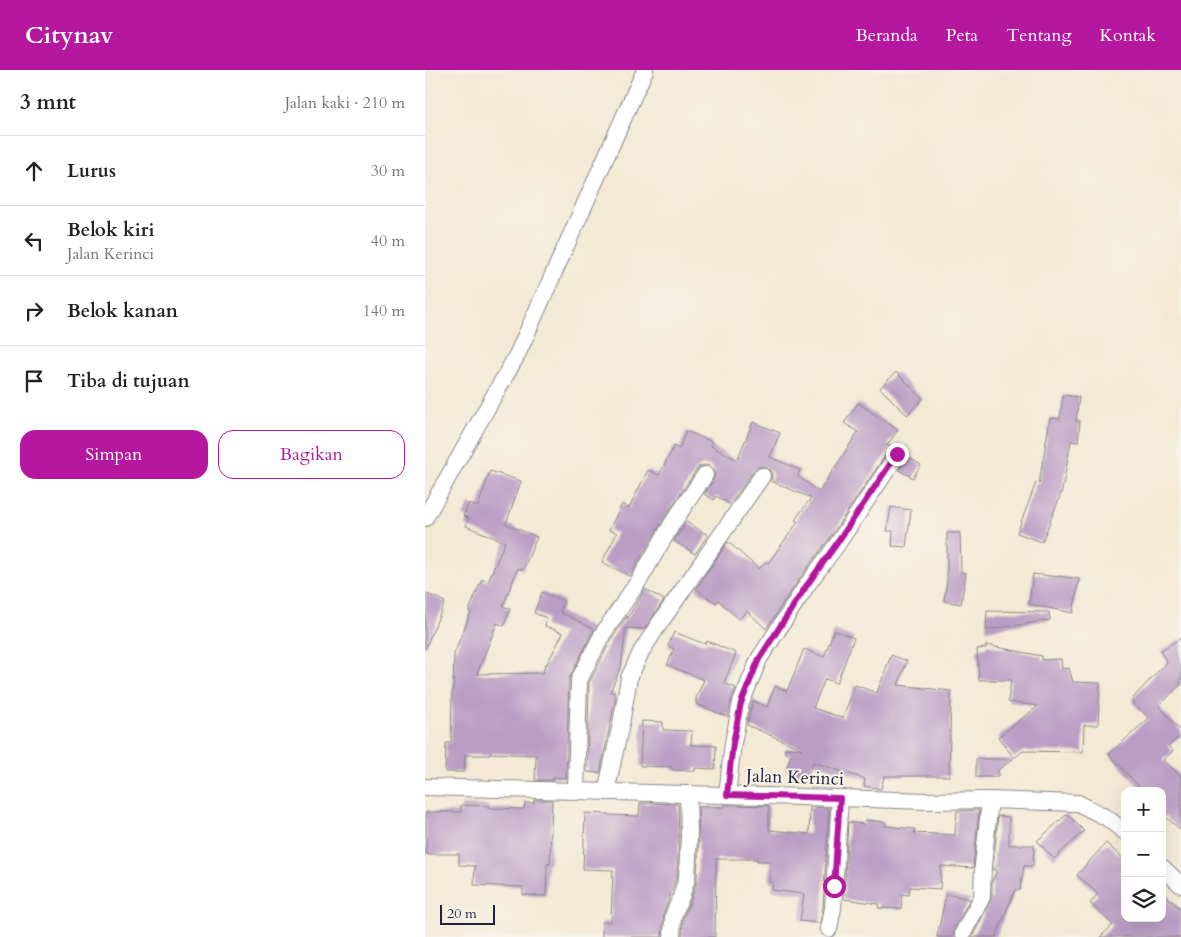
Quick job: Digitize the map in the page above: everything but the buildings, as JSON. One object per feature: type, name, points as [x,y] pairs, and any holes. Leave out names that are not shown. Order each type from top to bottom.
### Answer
[{"type":"street","points":[[425,518],[517,355],[645,70]]},
{"type":"street","points":[[727,795],[733,743],[741,703],[759,659],[807,585],[897,454]]},
{"type":"street","points":[[576,792],[579,680],[602,635],[640,579],[672,524],[705,475]]},
{"type":"street","points":[[606,792],[629,678],[641,652],[763,476]]},
{"type":"street","name":"Jalan Kerinci","points":[[425,787],[926,801],[990,800],[1078,804],[1107,818],[1121,829]]},
{"type":"street","points":[[672,937],[673,916],[687,878],[688,794]]},
{"type":"street","points":[[829,929],[833,908],[840,798]]},
{"type":"street","points":[[963,933],[982,898],[983,865],[990,800]]},
{"type":"street","points":[[1166,871],[1181,886]]},
{"type":"route","points":[[834,886],[840,798],[727,795],[733,743],[741,703],[759,659],[807,585],[897,454]]}]
